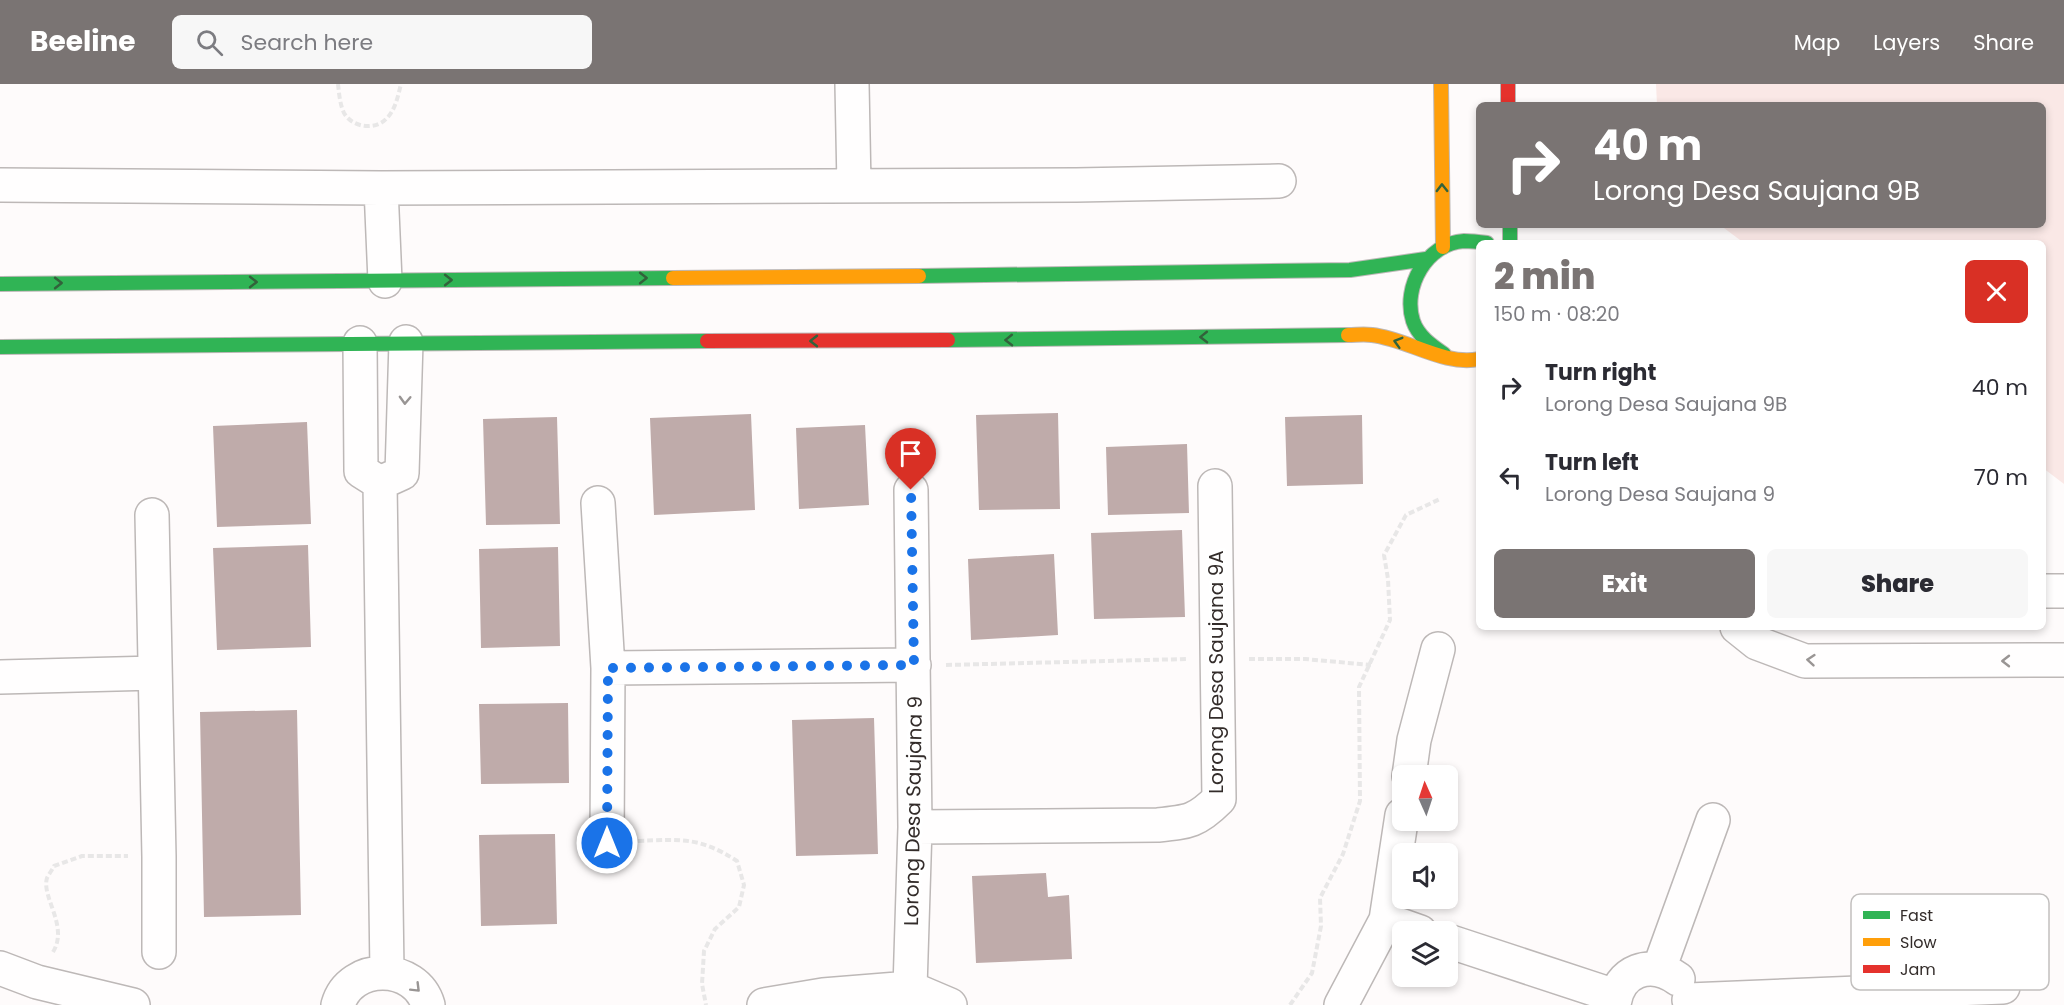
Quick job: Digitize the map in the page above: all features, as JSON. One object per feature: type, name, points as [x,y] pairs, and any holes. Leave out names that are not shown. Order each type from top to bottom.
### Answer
[{"type":"street","points":[[852,84],[854,186]]},
{"type":"street","points":[[1441,84],[1443,246]]},
{"type":"street","points":[[1508,84],[1508,102]]},
{"type":"street","points":[[0,185],[381,188],[1088,185],[1279,180]]},
{"type":"street","points":[[381,188],[385,280]]},
{"type":"street","points":[[1470,363],[1436,350],[1421,336],[1412,317],[1409,296],[1414,277],[1426,259],[1443,246],[1460,241],[1476,241]]},
{"type":"street","points":[[0,284],[1350,270],[1426,259]]},
{"type":"street","points":[[0,347],[1372,335],[1470,363]]},
{"type":"street","points":[[380,483],[402,473],[406,342]]},
{"type":"street","points":[[360,343],[361,471],[380,483]]},
{"type":"street","points":[[380,483],[387,972]]},
{"type":"street","name":"Lorong Desa Saujana 9A","points":[[915,827],[1158,825],[1187,822],[1205,813],[1220,799],[1215,486]]},
{"type":"street","name":"Lorong Desa Saujana 9","points":[[910,988],[915,827],[911,490]]},
{"type":"street","points":[[598,503],[608,668],[607,843]]},
{"type":"street","points":[[152,515],[159,952]]},
{"type":"street","points":[[2046,591],[2064,591]]},
{"type":"street","points":[[1741,630],[1757,643],[1805,661],[2064,660]]},
{"type":"street","points":[[1411,765],[1414,740],[1438,649]]},
{"type":"street","points":[[608,668],[914,665]]},
{"type":"street","points":[[0,677],[155,673]]},
{"type":"street","points":[[1659,969],[1713,820]]},
{"type":"street","points":[[1341,1005],[1386,920],[1400,831]]},
{"type":"street","points":[[1386,920],[1392,922]]},
{"type":"street","points":[[1458,945],[1614,1000],[1619,986],[1627,977],[1648,968],[1659,969],[1679,980],[1686,989],[1689,1002],[1941,990]]},
{"type":"street","points":[[0,968],[37,982],[133,1005]]},
{"type":"street","points":[[338,1005],[347,988],[358,979],[373,973],[387,972],[403,977],[417,986],[428,1005]]},
{"type":"street","points":[[764,1005],[823,1000],[910,988],[950,1005]]},
{"type":"path","points":[[338,84],[344,113],[355,123],[364,127],[376,126],[387,119],[401,84]]},
{"type":"path","points":[[1290,1005],[1312,973],[1321,926],[1320,898],[1344,854],[1360,801],[1359,687],[1390,620],[1384,555],[1407,514],[1440,499]]},
{"type":"path","points":[[914,665],[1218,658],[1305,659],[1371,664]]},
{"type":"path","points":[[607,843],[682,839],[717,848],[737,861],[744,885],[739,907],[715,929],[704,951],[702,984],[706,1005]]},
{"type":"path","points":[[37,982],[58,945],[57,916],[49,897],[46,880],[54,866],[82,856],[159,857]]},
{"type":"shaded area","points":[[1656,84],[2064,84],[2064,484],[2046,470],[2046,240],[1740,240],[1724,228],[2046,228],[2046,102],[1657,102]]},
{"type":"building","points":[[1058,413],[1060,509],[979,510],[976,415]]},
{"type":"building","points":[[751,414],[755,510],[654,515],[650,418]]},
{"type":"building","points":[[1362,415],[1363,484],[1287,486],[1285,417]]},
{"type":"building","points":[[557,417],[560,524],[486,525],[483,419]]},
{"type":"building","points":[[307,422],[311,524],[217,527],[213,426]]},
{"type":"building","points":[[865,425],[869,505],[799,509],[796,428]]},
{"type":"building","points":[[1187,444],[1189,513],[1108,515],[1106,447]]},
{"type":"building","points":[[1182,530],[1185,617],[1094,619],[1091,533]]},
{"type":"building","points":[[308,545],[311,647],[217,650],[213,548]]},
{"type":"building","points":[[558,547],[560,646],[481,648],[479,549]]},
{"type":"building","points":[[1054,554],[1058,635],[971,640],[968,559]]},
{"type":"building","points":[[568,703],[569,783],[481,784],[479,704]]},
{"type":"building","points":[[297,710],[301,915],[204,917],[200,712]]},
{"type":"building","points":[[874,718],[878,854],[796,856],[792,720]]},
{"type":"building","points":[[555,834],[557,924],[481,926],[479,835]]},
{"type":"building","points":[[1046,873],[1048,897],[1069,895],[1072,959],[976,963],[972,876]]},
{"type":"traffic: fast","points":[[1510,228],[1510,240]]},
{"type":"traffic: fast","points":[[1444,354],[1430,344],[1415,326],[1411,294],[1420,269],[1439,250],[1464,241],[1476,242]]},
{"type":"traffic: fast","points":[[919,276],[1350,270],[1426,259]]},
{"type":"traffic: fast","points":[[0,284],[673,278]]},
{"type":"traffic: fast","points":[[948,340],[1348,335]]},
{"type":"traffic: fast","points":[[0,347],[707,341]]},
{"type":"traffic: slow","points":[[1441,84],[1443,247]]},
{"type":"traffic: slow","points":[[673,278],[919,276]]},
{"type":"traffic: slow","points":[[1348,335],[1385,337],[1439,356],[1452,359],[1476,359]]},
{"type":"traffic: jam","points":[[1508,84],[1508,102]]},
{"type":"traffic: jam","points":[[707,341],[948,340]]},
{"type":"route","points":[[607,843],[608,668],[914,665],[911,490]]}]
